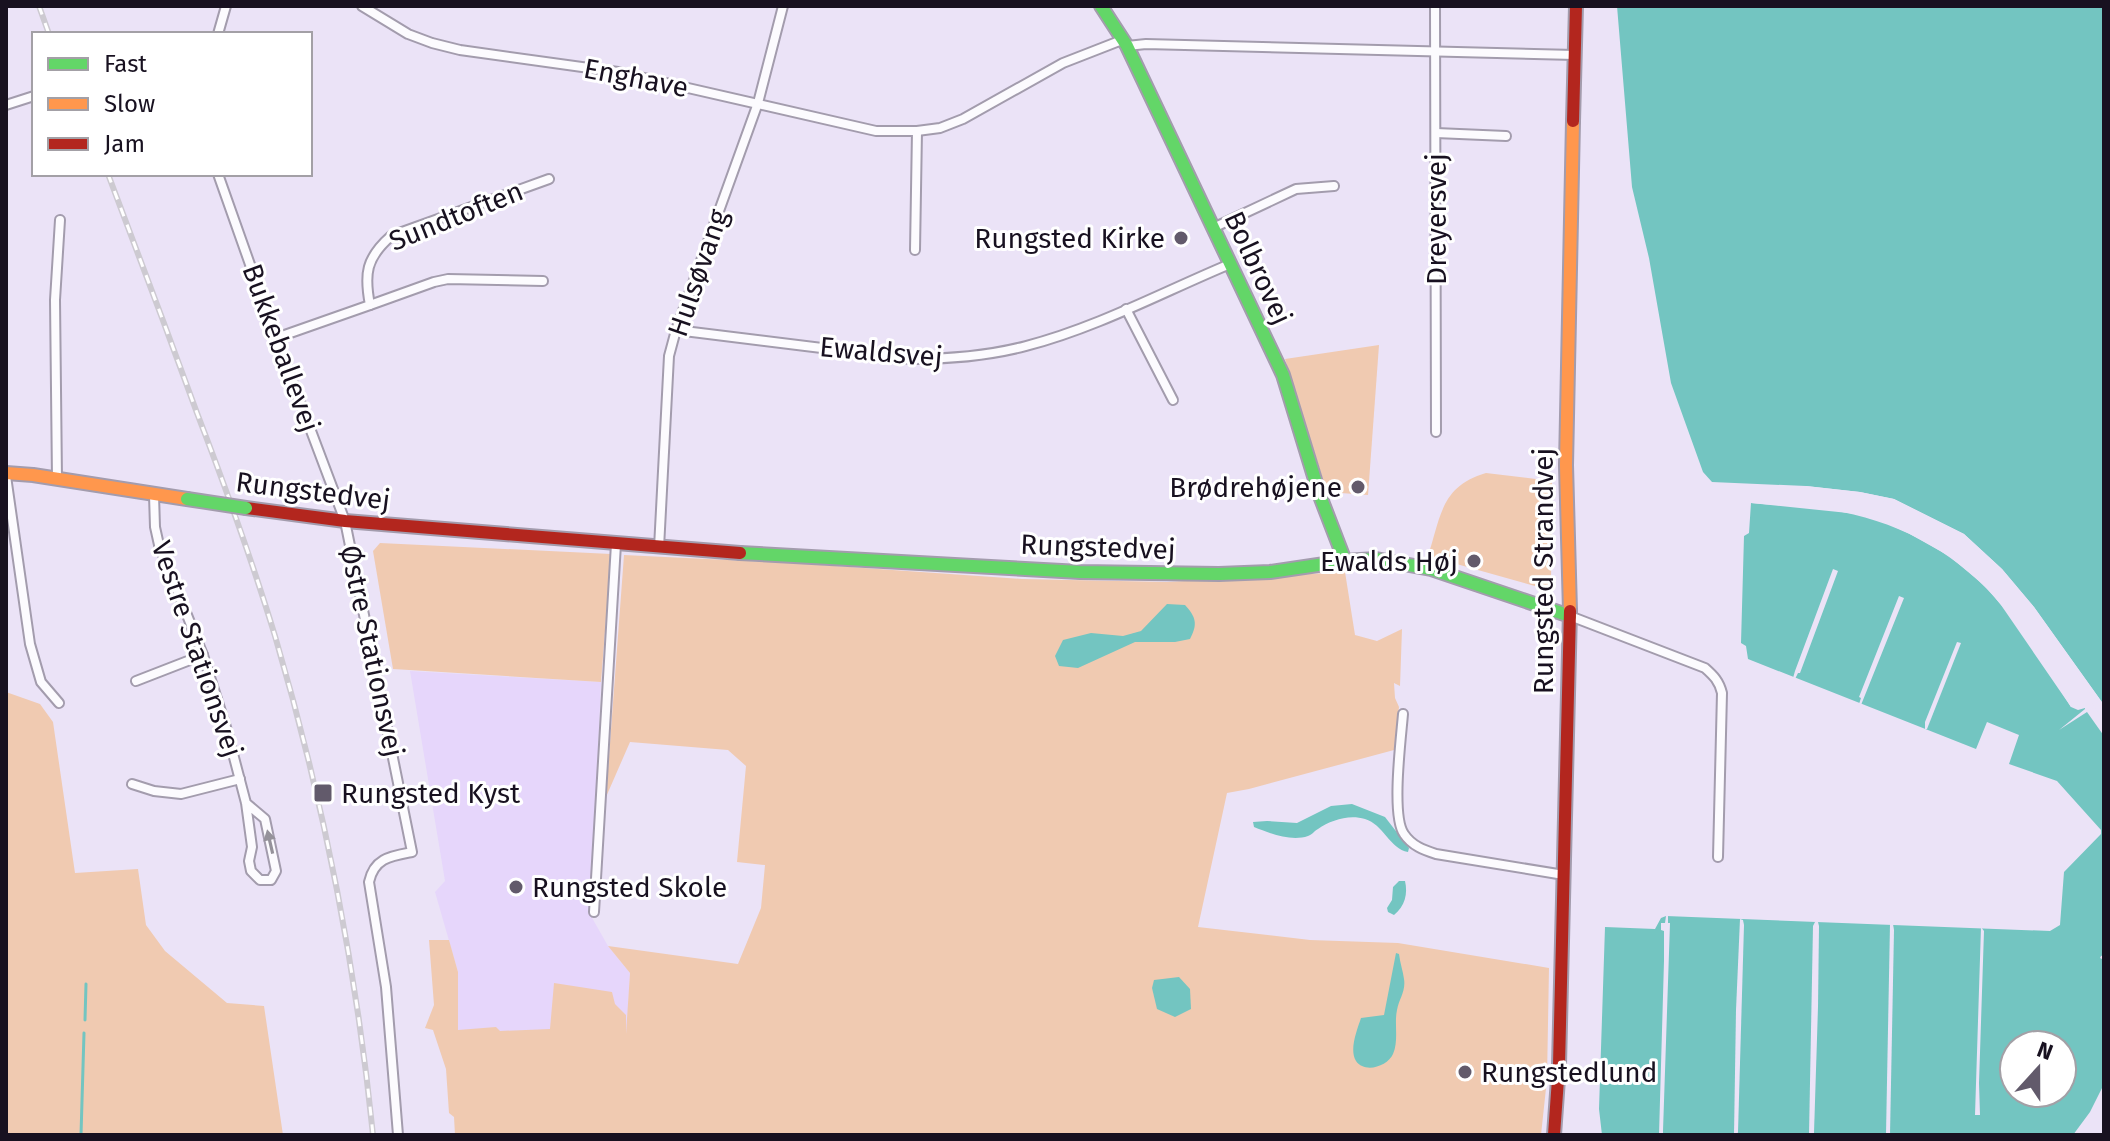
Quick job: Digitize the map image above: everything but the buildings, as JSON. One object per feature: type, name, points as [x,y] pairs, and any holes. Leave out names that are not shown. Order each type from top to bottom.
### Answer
[{"type":"main road","name":"Bolbrovej","points":[[1101,6],[1125,43],[1287,385],[1320,497],[1345,561]]},
{"type":"main road","name":"Rungsted Strandvej","points":[[1554,1135],[1559,1065],[1570,616],[1566,465],[1576,6]]},
{"type":"main road","name":"Rungstedvej","points":[[6,474],[345,521],[659,548],[1113,574],[1270,572],[1376,559],[1411,564],[1570,616]]},
{"type":"street","points":[[219,32],[226,6]]},
{"type":"street","name":"Enghave","points":[[362,6],[408,34],[460,50],[618,72],[876,131],[940,128],[963,119],[1063,63],[1125,43],[1575,55]]},
{"type":"street","name":"Hulsøvang","points":[[659,548],[669,356],[758,103],[783,6]]},
{"type":"street","name":"Dreyersvej","points":[[1435,6],[1436,432]]},
{"type":"street","points":[[6,105],[32,97]]},
{"type":"street","points":[[915,250],[917,131]]},
{"type":"street","points":[[1436,133],[1506,136]]},
{"type":"street","name":"Bukkeballevej","points":[[219,176],[345,521]]},
{"type":"street","name":"Sundtoften","points":[[370,305],[366,283],[369,265],[377,249],[391,236],[549,179]]},
{"type":"street","points":[[1213,228],[1296,189],[1334,186]]},
{"type":"street","points":[[57,479],[55,300],[60,220]]},
{"type":"street","name":"Ewaldsvej","points":[[676,330],[911,359],[981,355],[1068,333],[1230,264]]},
{"type":"street","points":[[276,338],[448,279],[543,281]]},
{"type":"street","points":[[1126,309],[1173,400]]},
{"type":"street","points":[[6,474],[30,644],[41,682],[59,703]]},
{"type":"street","name":"Vestre Stationsvej","points":[[154,495],[159,545],[203,655],[240,779],[252,847],[249,861],[251,871],[260,880],[271,880],[276,871],[265,819],[246,803]]},
{"type":"street","name":"Østre Stationsvej","points":[[345,521],[412,852],[387,857],[373,869],[369,882],[386,987],[398,1135]]},
{"type":"street","points":[[594,912],[616,544]]},
{"type":"street","points":[[1570,616],[1705,668],[1716,677],[1722,693],[1718,857]]},
{"type":"street","points":[[136,681],[203,655]]},
{"type":"street","points":[[1403,714],[1397,814],[1403,833],[1419,849],[1564,875]]},
{"type":"street","points":[[132,784],[154,791],[181,794],[240,779]]},
{"type":"shaded area","points":[[1617,6],[2104,6],[2104,705],[2034,607],[2002,569],[1964,534],[1894,499],[1806,486],[1712,482],[1703,472],[1671,383],[1649,258],[1632,187]]},
{"type":"shaded area","points":[[1379,345],[1368,495],[1327,492],[1285,359]]},
{"type":"shaded area","points":[[1486,473],[1552,481],[1551,581],[1547,586],[1542,588],[1428,556],[1440,516],[1451,494],[1471,479]]},
{"type":"shaded area","points":[[1751,503],[1808,507],[1865,517],[1931,545],[1986,588],[2021,630],[2071,707],[2088,705],[2104,728],[2104,955],[2100,958],[2104,960],[2104,1084],[2090,1112],[2073,1135],[1602,1135],[1599,1109],[1605,927],[1655,929],[1661,918],[1666,916],[2050,931],[2060,925],[2064,872],[2101,834],[2101,830],[2057,781],[2009,764],[2019,735],[1987,722],[1976,749],[1748,659],[1746,646],[1741,643],[1744,536],[1749,533]]},
{"type":"shaded area","points":[[380,543],[611,554],[601,682],[393,669],[373,551]]},
{"type":"shaded area","name":"Rungstedlund","points":[[624,555],[1022,579],[1167,582],[1345,572],[1355,635],[1377,641],[1402,629],[1400,686],[1394,683],[1399,707],[1394,750],[1227,793],[1198,927],[1310,940],[1398,943],[1549,968],[1547,1079],[1541,1135],[455,1135],[454,1117],[449,1113],[446,1069],[433,1030],[425,1028],[434,1005],[429,940],[449,940],[458,972],[458,1030],[496,1027],[500,1031],[550,1029],[554,983],[612,992],[615,1004],[626,1015],[626,1034],[630,973],[608,946],[738,964],[761,908],[765,865],[737,862],[746,766],[728,750],[630,742],[606,797]]},
{"type":"shaded area","points":[[1167,604],[1185,605],[1192,613],[1195,625],[1190,639],[1135,642],[1078,668],[1059,666],[1055,656],[1063,640],[1091,633],[1123,636],[1141,631]]},
{"type":"shaded area","name":"Rungsted Skole","points":[[410,671],[601,682],[591,916],[608,946],[630,973],[623,1099],[456,1091],[458,972],[435,892],[445,881]]},
{"type":"shaded area","points":[[6,692],[40,704],[53,722],[75,873],[138,869],[146,925],[165,951],[227,1003],[264,1006],[283,1135],[6,1135]]},
{"type":"shaded area","points":[[1352,804],[1385,817],[1409,848],[1408,852],[1396,846],[1377,826],[1359,818],[1334,821],[1301,838],[1280,836],[1254,827],[1253,822],[1297,823],[1331,806]]},
{"type":"shaded area","points":[[1399,881],[1405,881],[1406,895],[1401,908],[1394,915],[1387,908],[1392,900],[1393,887]]},
{"type":"shaded area","points":[[1396,953],[1399,954],[1404,983],[1396,1015],[1395,1049],[1386,1062],[1376,1067],[1365,1067],[1354,1056],[1356,1034],[1361,1018],[1384,1015]]},
{"type":"shaded area","points":[[1179,977],[1190,989],[1191,1009],[1175,1017],[1157,1009],[1152,988],[1154,980]]},
{"type":"pier","points":[[1806,486],[1894,499],[1964,534],[2002,569],[2034,607],[2104,709],[2031,609],[1999,571],[1961,537],[1892,503],[1860,496],[1775,488]]},
{"type":"pier","points":[[1751,499],[1841,507],[1887,519],[1932,540],[1970,568],[2005,602],[2074,705],[2088,701],[2092,703],[2104,721],[2104,736],[2087,712],[2059,730],[2085,708],[2078,710],[2071,707],[2001,605],[1986,587],[1949,556],[1908,533],[1858,514],[1751,503]]},
{"type":"pier","points":[[1833,569],[1838,571],[1800,673],[1795,679],[1795,671]]},
{"type":"pier","points":[[1899,596],[1904,598],[1861,705],[1859,697]]},
{"type":"pier","points":[[1957,642],[1961,643],[1925,729],[1925,722]]},
{"type":"pier","points":[[1666,916],[1670,923],[1663,1135],[1659,1135],[1664,961],[1661,923],[1665,923]]},
{"type":"pier","points":[[1740,919],[1744,925],[1738,1132],[1734,1135],[1736,1010]]},
{"type":"pier","points":[[1815,922],[1819,926],[1818,1007],[1814,1133],[1809,1135],[1813,926]]},
{"type":"pier","points":[[1890,924],[1893,924],[1894,930],[1890,1135],[1886,1135]]},
{"type":"pier","points":[[1981,927],[1984,931],[1980,1115],[1975,1115]]},
{"type":"waterway","points":[[85,1020],[86,984]]},
{"type":"waterway","points":[[81,1135],[84,1033]]},
{"type":"railway","points":[[39,6],[48,32]]},
{"type":"railway","points":[[109,176],[238,523],[292,697],[336,883],[357,1009],[373,1135]]},
{"type":"traffic: fast","points":[[1101,6],[1127,46],[1283,375],[1320,496],[1345,561]]},
{"type":"traffic: fast","points":[[187,499],[246,508]]},
{"type":"traffic: fast","points":[[740,553],[1080,572],[1219,574],[1270,572],[1376,559],[1431,569],[1570,616]]},
{"type":"traffic: slow","points":[[1570,611],[1566,465],[1573,121]]},
{"type":"traffic: slow","points":[[6,473],[187,499]]},
{"type":"traffic: jam","points":[[1573,121],[1576,6]]},
{"type":"traffic: jam","points":[[246,508],[345,521],[740,553]]},
{"type":"traffic: jam","points":[[1554,1135],[1559,1065],[1570,611]]},
{"type":"place","name":"Rungsted Kirke","points":[[1181,238]]},
{"type":"place","name":"Brødrehøjene","points":[[1358,487]]},
{"type":"place","name":"Ewalds Høj","points":[[1474,561]]},
{"type":"place","name":"Rungsted Kyst","points":[[323,793]]},
{"type":"place","name":"Rungsted Skole","points":[[516,887]]},
{"type":"place","name":"Rungstedlund","points":[[1465,1072]]}]
